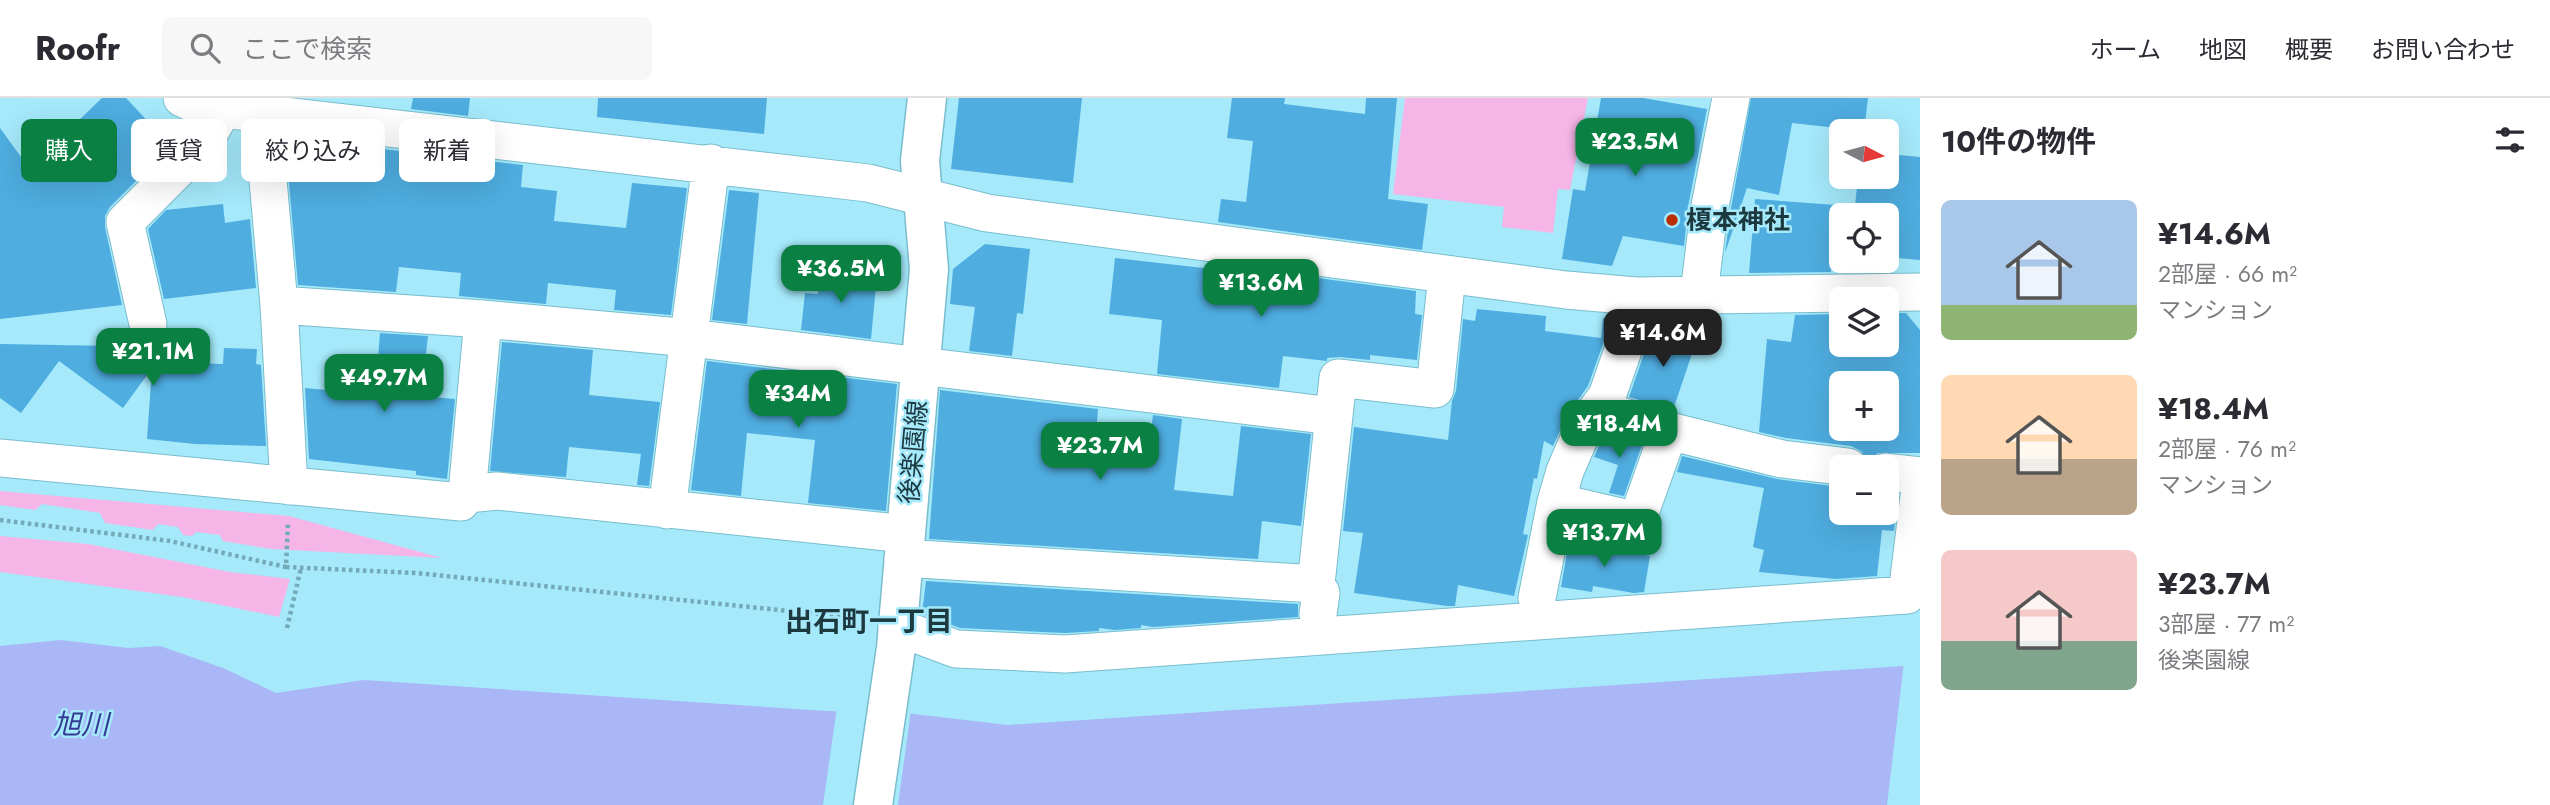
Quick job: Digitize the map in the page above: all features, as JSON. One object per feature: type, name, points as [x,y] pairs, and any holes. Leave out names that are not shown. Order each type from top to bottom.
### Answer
[{"type":"main road","name":"後楽園線","points":[[873,805],[897,637],[929,269],[920,161],[927,98]]},
{"type":"street","points":[[182,98],[195,104],[223,109],[868,183],[987,213],[1566,290],[1636,296],[1920,292]]},
{"type":"street","points":[[1699,294],[1709,211],[1731,98]]},
{"type":"street","points":[[148,324],[125,222],[204,144],[223,109]]},
{"type":"street","points":[[262,112],[279,305],[289,501]]},
{"type":"street","points":[[667,510],[711,163]]},
{"type":"street","points":[[1317,615],[1338,378],[1435,389],[1447,275]]},
{"type":"street","points":[[1535,610],[1556,502],[1565,471],[1584,427],[1608,396],[1635,316],[1636,296]]},
{"type":"street","points":[[279,305],[483,319],[690,338],[1333,416]]},
{"type":"street","points":[[464,498],[483,319]]},
{"type":"street","points":[[1598,409],[1669,432],[1782,459],[1829,465]]},
{"type":"street","points":[[1556,502],[1637,521],[1669,432]]},
{"type":"street","points":[[0,458],[289,501],[464,498],[497,491],[667,510],[905,546],[1317,615]]},
{"type":"street","points":[[1899,474],[1920,476]]},
{"type":"street","points":[[897,637],[956,649],[1065,654],[1317,615],[1535,610],[1907,595],[1920,488]]},
{"type":"path","points":[[286,567],[289,501]]},
{"type":"path","points":[[0,520],[170,541],[286,567],[416,573],[858,618]]},
{"type":"path","points":[[287,628],[301,568]]},
{"type":"shaded area","points":[[1405,98],[1588,98],[1570,190],[1558,189],[1553,233],[1502,227],[1504,207],[1393,194]]},
{"type":"shaded area","points":[[0,491],[289,516],[442,558],[271,549],[223,541],[220,535],[196,532],[192,536],[183,535],[178,527],[158,524],[153,530],[105,523],[100,513],[42,504],[35,510],[0,505]]},
{"type":"shaded area","points":[[0,536],[88,544],[230,572],[290,579],[279,617],[182,597],[0,572]]},
{"type":"water","name":"旭川","points":[[61,640],[128,648],[160,646],[223,668],[276,693],[364,680],[826,711],[905,713],[1008,725],[1904,666],[1920,805],[0,805],[0,646]]},
{"type":"pier","points":[[1904,662],[1920,662],[1920,805],[1887,805]]},
{"type":"pier","points":[[837,707],[911,710],[898,805],[823,805]]},
{"type":"building","points":[[102,98],[126,98],[146,119],[131,119],[131,182],[135,182],[110,207],[105,216],[122,305],[0,319],[0,128],[21,157],[21,182],[117,182],[117,119],[80,119]]},
{"type":"building","points":[[413,98],[470,98],[468,116],[411,109]]},
{"type":"building","points":[[598,98],[767,98],[764,134],[597,117]]},
{"type":"building","points":[[959,98],[1082,98],[1073,183],[951,169]]},
{"type":"building","points":[[1232,98],[1285,98],[1284,104],[1365,114],[1366,98],[1397,98],[1388,199],[1428,204],[1422,250],[1218,222],[1221,199],[1246,202],[1253,141],[1227,138]]},
{"type":"building","points":[[1601,98],[1643,98],[1707,109],[1688,207],[1684,246],[1623,236],[1612,266],[1562,259],[1573,189],[1585,191]]},
{"type":"building","points":[[1751,98],[1868,98],[1865,119],[1829,119],[1829,127],[1792,123],[1779,195],[1747,188],[1725,253]]},
{"type":"building","points":[[385,149],[399,151],[399,182],[495,182],[495,162],[523,165],[521,187],[557,191],[554,221],[626,228],[632,183],[687,188],[671,315],[614,310],[616,290],[548,283],[546,304],[459,296],[461,273],[399,267],[396,292],[298,285],[289,182],[385,182]]},
{"type":"building","points":[[1899,155],[1920,157],[1920,260],[1899,258],[1899,203],[1855,203],[1857,189],[1899,189]]},
{"type":"building","points":[[729,190],[759,193],[747,324],[712,320]]},
{"type":"building","points":[[1755,199],[1829,204],[1829,272],[1749,273]]},
{"type":"building","points":[[223,204],[225,223],[250,219],[256,288],[164,299],[148,229],[166,210]]},
{"type":"building","points":[[985,244],[1030,249],[1023,314],[1017,313],[1012,356],[969,351],[975,307],[950,304],[953,269]]},
{"type":"building","points":[[1115,258],[1212,269],[1212,264],[1416,291],[1415,314],[1422,315],[1417,360],[1370,355],[1370,360],[1340,357],[1327,358],[1327,361],[1283,356],[1279,388],[1157,374],[1162,320],[1109,314]]},
{"type":"building","points":[[820,269],[877,275],[871,339],[801,330],[805,293],[818,294]]},
{"type":"building","points":[[1477,309],[1546,316],[1545,331],[1601,338],[1603,318],[1612,319],[1588,386],[1567,415],[1553,446],[1544,441],[1523,534],[1528,535],[1514,596],[1458,585],[1455,606],[1447,606],[1354,593],[1363,533],[1343,531],[1354,427],[1448,440],[1463,319],[1475,321]]},
{"type":"building","points":[[1899,313],[1906,313],[1920,330],[1920,453],[1864,455],[1851,446],[1759,432],[1767,339],[1791,342],[1795,315],[1829,314],[1829,357],[1899,357]]},
{"type":"building","points":[[1653,328],[1696,342],[1673,410],[1629,397]]},
{"type":"building","points":[[380,333],[428,336],[421,396],[455,399],[447,479],[416,475],[416,471],[309,459],[305,388],[348,392],[351,357],[378,359]]},
{"type":"building","points":[[502,342],[593,350],[589,395],[660,402],[649,486],[637,485],[641,454],[569,447],[566,477],[490,471]]},
{"type":"building","points":[[0,344],[167,347],[156,362],[223,364],[224,348],[257,349],[256,364],[261,365],[266,446],[195,444],[147,439],[152,368],[123,408],[59,361],[21,413],[0,398]]},
{"type":"building","points":[[707,361],[897,384],[886,511],[808,503],[815,440],[747,433],[741,496],[691,490]]},
{"type":"building","points":[[940,390],[1098,409],[1097,422],[1151,429],[1153,415],[1182,419],[1174,490],[1233,496],[1241,426],[1311,434],[1301,526],[1262,521],[1258,559],[929,539]]},
{"type":"building","points":[[1605,433],[1642,445],[1624,496],[1609,493],[1618,465],[1594,457]]},
{"type":"building","points":[[1682,456],[1777,479],[1829,486],[1829,525],[1895,525],[1894,531],[1882,530],[1877,576],[1836,579],[1759,572],[1764,550],[1753,547],[1764,488],[1677,472]]},
{"type":"building","points":[[1569,542],[1650,556],[1644,592],[1634,593],[1593,586],[1592,592],[1561,587]]},
{"type":"building","points":[[926,581],[1298,604],[1298,617],[1153,627],[1141,625],[1141,628],[1099,628],[1099,631],[1065,633],[960,628],[922,614]]},
{"type":"place","name":"榎本神社","points":[[1672,220]]},
{"type":"district","name":"出石町一丁目","points":[[869,621]]}]
